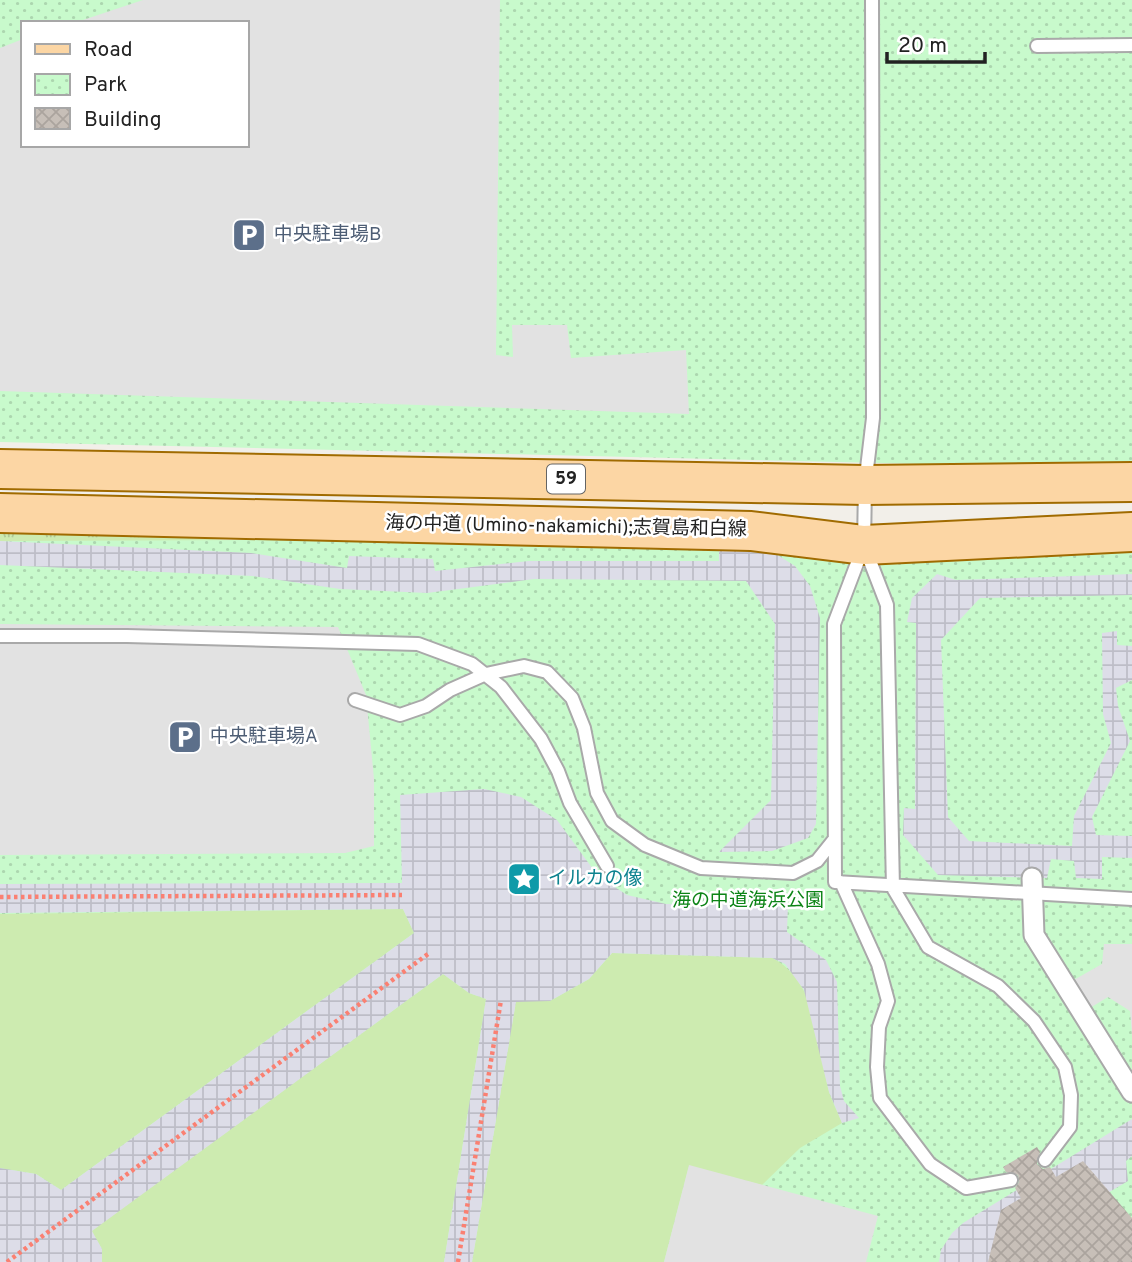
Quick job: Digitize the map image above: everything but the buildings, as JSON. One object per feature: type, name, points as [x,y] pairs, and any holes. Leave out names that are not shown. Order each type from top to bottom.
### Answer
[{"type":"main road","name":"59","points":[[0,469],[865,485],[1132,482]]},
{"type":"main road","name":"海の中道 (Umino-nakamichi);志賀島和白線","points":[[0,513],[751,531],[864,545],[1132,532]]},
{"type":"street","points":[[1032,885],[1034,935],[1132,1092]]},
{"type":"lane","points":[[872,0],[873,418],[865,485],[864,545],[834,624],[833,841],[838,882],[878,964],[888,1002],[879,1027],[877,1067],[880,1098],[930,1164],[966,1188],[1011,1180]]},
{"type":"lane","points":[[1037,46],[1132,45]]},
{"type":"lane","points":[[864,545],[887,605],[893,888],[928,947],[998,986],[1034,1021],[1065,1067],[1071,1095],[1070,1127],[1045,1160]]},
{"type":"lane","points":[[0,636],[127,636],[418,645],[472,664],[500,687],[541,738],[570,803],[607,866]]},
{"type":"lane","points":[[355,700],[400,715],[426,706],[450,690],[486,674],[524,666],[547,671],[572,698],[584,728],[597,793],[612,821],[645,845],[701,868],[793,873],[817,861],[833,841]]},
{"type":"lane","points":[[838,882],[893,888],[1032,885],[1132,899]]},
{"type":"path","points":[[0,897],[402,895]]},
{"type":"path","points":[[7,1262],[428,954]]},
{"type":"path","points":[[458,1262],[501,1000]]},
{"type":"green space","points":[[0,0],[1132,0],[1132,462],[965,465],[0,442]]},
{"type":"green space","points":[[0,529],[252,541],[0,541]]},
{"type":"green space","name":"海の中道海浜公園","points":[[1132,537],[1132,1262],[0,1262],[0,541]]},
{"type":"green space","points":[[403,909],[414,933],[61,1190],[36,1174],[0,1168],[0,914]]},
{"type":"green space","points":[[612,953],[772,958],[787,968],[807,997],[818,1033],[828,1088],[842,1123],[800,1148],[762,1185],[689,1166],[664,1262],[472,1262],[516,1001],[550,1001],[589,979]]},
{"type":"green space","points":[[443,974],[469,993],[486,999],[444,1262],[102,1262],[102,1249],[91,1231]]},
{"type":"shaded area","name":"中央駐車場B","points":[[143,0],[500,0],[496,355],[513,357],[512,325],[567,325],[571,358],[686,350],[689,414],[0,391],[0,48],[21,40],[21,147],[248,147],[248,21],[80,21]]},
{"type":"shaded area","points":[[0,541],[251,553],[347,568],[349,556],[433,559],[435,571],[529,561],[719,561],[719,549],[776,554],[795,566],[810,586],[820,618],[816,824],[808,838],[772,851],[719,852],[771,800],[775,624],[746,581],[534,579],[427,593],[340,589],[253,576],[0,565]]},
{"type":"shaded area","points":[[937,574],[956,580],[1132,574],[1132,595],[980,598],[941,640],[948,817],[969,841],[1072,846],[1074,816],[1111,743],[1103,714],[1102,633],[1117,631],[1117,645],[1132,646],[1132,680],[1116,688],[1118,706],[1130,741],[1092,817],[1096,835],[1132,836],[1132,858],[1102,857],[1102,879],[1076,878],[1074,861],[1051,859],[1047,878],[938,875],[903,835],[904,808],[915,809],[916,623],[907,622],[912,598]]},
{"type":"shaded area","name":"中央駐車場A","points":[[0,624],[338,627],[366,695],[374,779],[374,846],[345,853],[0,855]]},
{"type":"shaded area","points":[[484,789],[521,797],[557,820],[598,876],[627,895],[666,904],[788,904],[787,932],[826,960],[837,982],[840,1086],[844,1101],[859,1118],[842,1123],[829,1092],[804,990],[785,964],[772,958],[612,953],[589,979],[550,1001],[516,1002],[472,1262],[444,1262],[486,999],[469,993],[443,974],[92,1231],[102,1249],[102,1262],[0,1262],[0,1168],[36,1174],[61,1190],[414,933],[403,909],[0,913],[0,884],[402,883],[400,795]]},
{"type":"shaded area","points":[[1104,944],[1132,944],[1132,1036],[1130,1011],[1108,997],[1090,1008],[1072,981],[1102,964]]},
{"type":"shaded area","points":[[1132,1119],[1132,1156],[1126,1161],[1128,1181],[991,1262],[939,1262],[941,1250],[952,1233],[963,1223]]},
{"type":"shaded area","points":[[689,1165],[878,1216],[866,1262],[664,1262]]},
{"type":"place","name":"中央駐車場B","points":[[249,235]]},
{"type":"place","name":"中央駐車場A","points":[[185,737]]},
{"type":"place","name":"イルカの像","points":[[524,879]]}]
